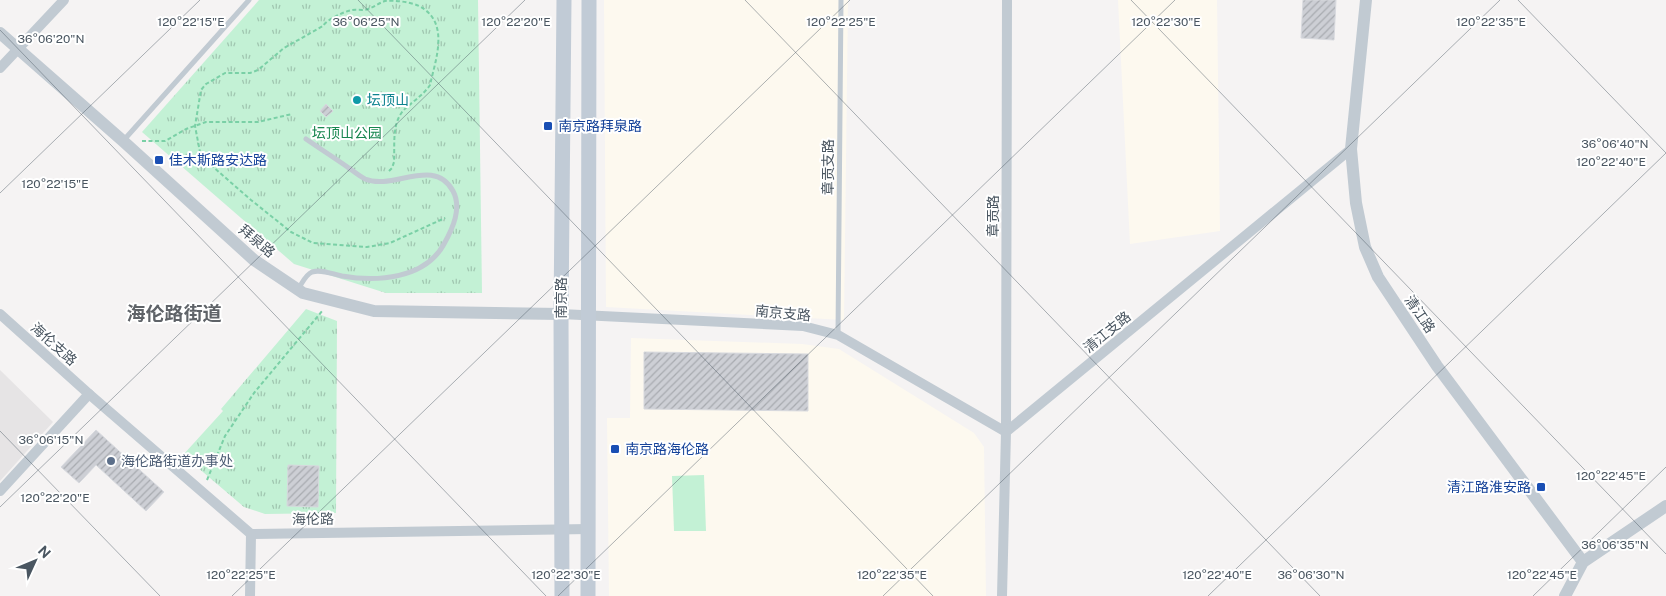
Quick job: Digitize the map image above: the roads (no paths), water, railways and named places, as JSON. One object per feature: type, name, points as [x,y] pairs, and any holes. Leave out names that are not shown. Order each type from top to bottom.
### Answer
[{"type":"main road","name":"南京路","points":[[562,596],[561,314],[564,0]]},
{"type":"main road","name":"南京路","points":[[588,596],[589,0]]},
{"type":"street","points":[[0,68],[64,0]]},
{"type":"street","name":"章贡路","points":[[1006,0],[1006,432]]},
{"type":"street","name":"清江路","points":[[1366,0],[1351,149],[1356,203],[1365,247],[1378,277],[1437,366],[1583,562]]},
{"type":"street","name":"拜泉路","points":[[0,33],[254,260],[303,293],[374,311],[561,314]]},
{"type":"street","name":"清江支路","points":[[1006,432],[1351,149]]},
{"type":"street","name":"海伦支路","points":[[0,314],[89,394]]},
{"type":"street","name":"南京支路","points":[[561,314],[803,326],[838,335],[1006,432]]},
{"type":"street","points":[[0,492],[89,394],[250,534],[250,596]]},
{"type":"street","points":[[1002,596],[1006,432]]},
{"type":"street","points":[[1565,596],[1583,562],[1666,506]]},
{"type":"street","name":"海伦路","points":[[250,534],[589,529]]},
{"type":"lane","points":[[123,141],[250,0]]},
{"type":"lane","name":"章贡支路","points":[[838,335],[841,0]]},
{"type":"lane","points":[[298,290],[307,275],[320,271],[342,276],[381,278],[420,268],[442,248],[456,213],[456,196],[446,181],[440,176],[425,175],[388,181],[365,179],[306,139]]},
{"type":"place","name":"坛顶山","points":[[357,100]]},
{"type":"place","name":"南京路拜泉路","points":[[548,126]]},
{"type":"place","name":"佳木斯路安达路","points":[[159,160]]},
{"type":"place","name":"南京路海伦路","points":[[615,449]]},
{"type":"place","name":"海伦路街道办事处","points":[[111,461]]},
{"type":"place","name":"清江路淮安路","points":[[1541,487]]},
{"type":"district","name":"海伦路街道","points":[[174,313]]},
{"type":"park label","name":"坛顶山公园","points":[[347,133]]}]
